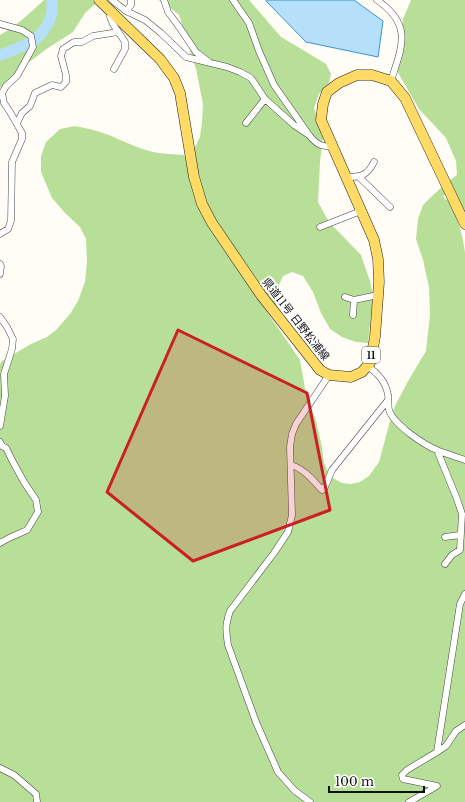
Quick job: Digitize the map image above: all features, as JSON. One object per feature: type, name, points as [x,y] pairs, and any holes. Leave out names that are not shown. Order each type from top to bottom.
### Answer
[{"type":"main road","name":"県道11号 日野松浦線","points":[[99,0],[160,59],[174,78],[180,93],[194,176],[202,204],[212,223],[261,295],[320,370],[329,375],[352,377],[362,372],[367,366]]},
{"type":"main road","name":"11","points":[[367,366],[370,363],[375,337],[379,282],[378,259],[374,240],[321,120],[323,104],[328,92],[339,83],[357,75],[372,75],[391,81]]},
{"type":"main road","points":[[391,81],[404,98],[465,224]]},
{"type":"street","points":[[112,0],[126,11],[146,20],[161,32],[186,57],[227,67],[251,78],[265,99],[294,125],[309,136]]},
{"type":"street","points":[[126,11],[131,4],[131,0]]},
{"type":"street","points":[[164,0],[168,12],[196,52],[212,64]]},
{"type":"street","points":[[233,0],[249,23],[274,85],[315,143],[320,146],[333,147]]},
{"type":"street","points":[[377,0],[395,16],[401,27],[401,51],[391,81]]},
{"type":"street","points":[[111,11],[110,17],[113,24],[125,42],[125,49],[114,69]]},
{"type":"street","points":[[0,24],[22,30],[31,36],[33,47],[16,76],[6,86],[2,93],[4,103],[22,133],[22,139],[12,162],[11,221],[8,229],[0,234]]},
{"type":"street","points":[[17,123],[22,113],[30,106],[35,93],[52,85],[62,87],[66,82],[66,75],[61,56],[63,49],[74,42],[82,42],[93,36],[118,32]]},
{"type":"street","points":[[246,123],[265,99]]},
{"type":"street","points":[[346,177],[359,177],[370,170],[374,162]]},
{"type":"street","points":[[359,177],[390,208]]},
{"type":"street","points":[[320,227],[361,211]]},
{"type":"street","points":[[0,264],[0,274]]},
{"type":"street","points":[[345,297],[354,300],[378,295]]},
{"type":"street","points":[[353,315],[354,300]]},
{"type":"street","points":[[0,317],[14,339],[4,374],[5,396],[0,426]]},
{"type":"street","points":[[367,366],[384,382],[388,394],[389,410],[396,422],[413,436],[437,450],[465,460]]},
{"type":"street","points":[[310,802],[295,790],[278,772],[256,722],[228,645],[226,621],[230,611],[288,532],[292,515],[290,447],[292,434],[296,424],[329,375]]},
{"type":"street","points":[[291,465],[306,473],[322,490],[324,489],[332,470],[388,400]]},
{"type":"street","points":[[0,442],[2,446],[6,448],[20,475],[36,500],[38,512],[27,530],[0,543]]},
{"type":"street","points":[[437,450],[462,514],[462,536],[460,550],[452,555],[445,564]]},
{"type":"street","points":[[445,537],[462,536]]},
{"type":"street","points":[[437,752],[460,604],[465,594]]},
{"type":"street","points":[[409,802],[437,786],[403,778],[402,775],[407,770],[446,746],[456,731],[465,725]]},
{"type":"street","points":[[0,768],[14,775],[36,794],[37,802]]},
{"type":"highlighted area","points":[[178,330],[307,393],[330,510],[193,561],[107,492]]},
{"type":"green space","points":[[44,0],[92,0],[96,3],[85,13],[73,32],[28,63],[0,88],[0,35]]},
{"type":"green space","points":[[158,0],[249,0],[281,37],[326,64],[331,74],[329,83],[319,94],[314,108],[323,137],[318,202],[329,222],[361,255],[370,281],[373,296],[368,343],[356,342],[342,337],[330,329],[321,313],[313,292],[303,276],[292,272],[283,276],[279,285],[276,308],[216,224],[203,196],[193,151],[200,137],[203,104],[196,69],[179,15],[163,2]]},
{"type":"green space","points":[[411,0],[465,0],[465,215],[449,181],[457,175],[456,161],[446,138],[419,109],[397,71],[403,19]]},
{"type":"green space","points":[[75,126],[105,134],[153,152],[184,155],[189,165],[199,207],[210,229],[300,360],[306,394],[316,421],[324,463],[331,477],[342,483],[351,484],[360,482],[369,476],[379,462],[395,406],[426,351],[430,315],[429,287],[423,260],[416,239],[418,219],[423,205],[442,187],[446,194],[443,196],[446,200],[449,199],[455,212],[463,239],[465,253],[465,802],[0,802],[0,364],[2,361],[31,344],[47,337],[56,330],[70,314],[78,301],[85,282],[87,261],[86,239],[80,227],[52,198],[41,172],[41,156],[46,142],[60,129]]},
{"type":"water","points":[[266,0],[354,0],[383,21],[378,57],[306,42]]},
{"type":"waterway","points":[[0,55],[35,40],[41,34],[48,24],[52,13],[52,0]]}]
